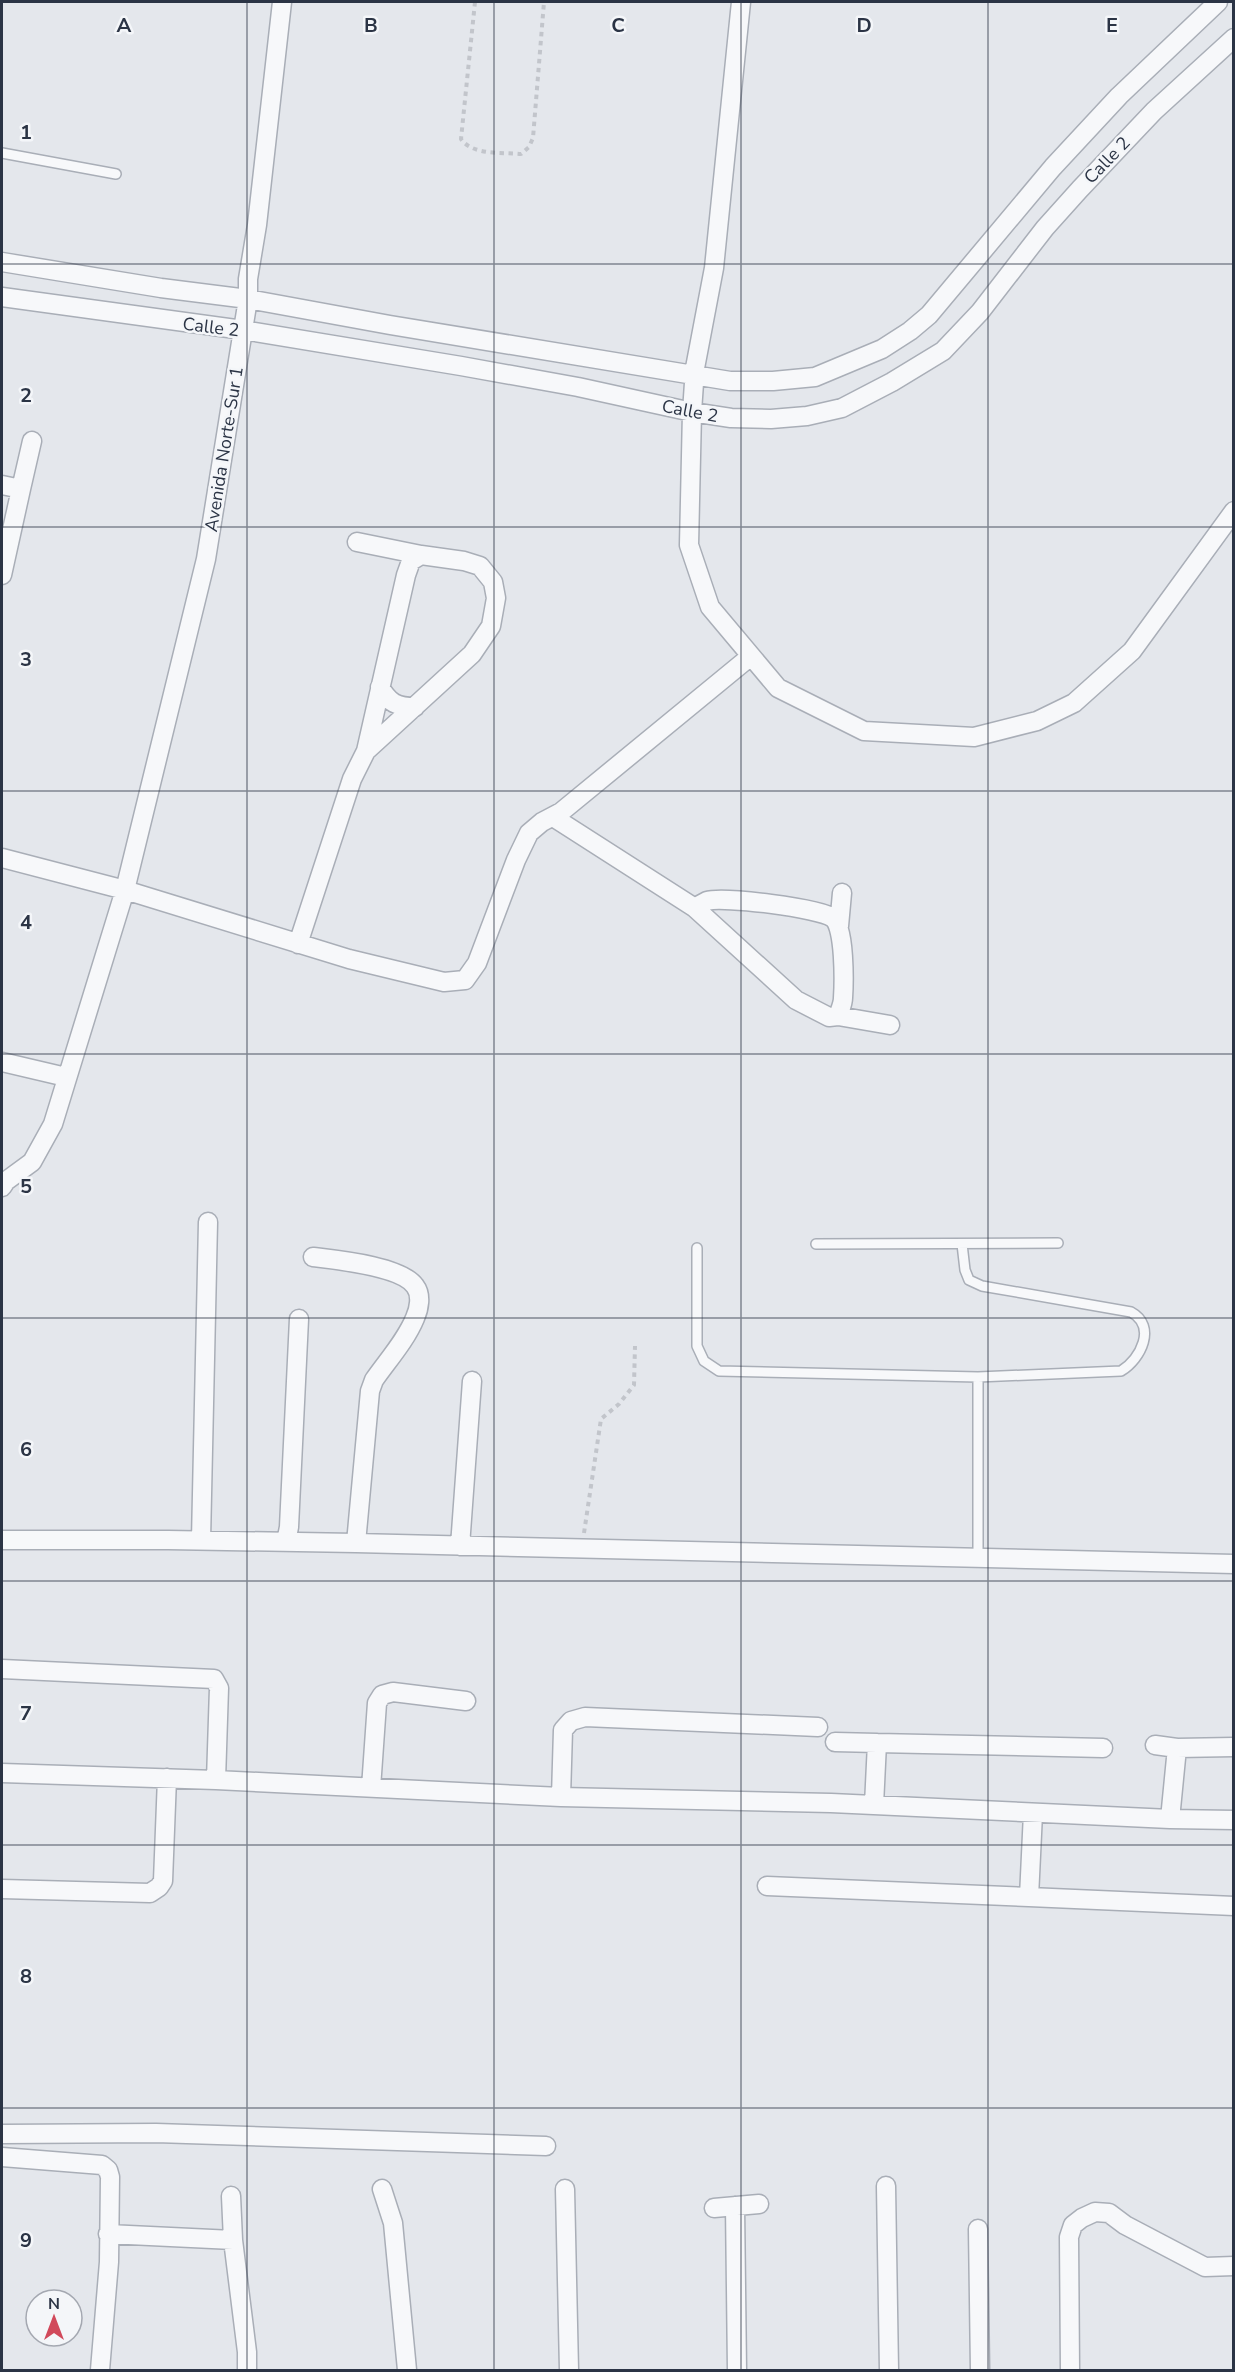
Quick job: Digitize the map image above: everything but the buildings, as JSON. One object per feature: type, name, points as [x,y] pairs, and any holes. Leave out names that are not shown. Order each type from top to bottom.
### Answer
[{"type":"street","name":"Avenida Norte-Sur 1","points":[[2,1187],[6,1181],[32,1162],[53,1124],[125,890],[206,559],[248,299],[248,279],[257,225],[282,2]]},
{"type":"street","points":[[741,2],[714,268],[695,376],[689,545],[710,607],[778,688],[864,731],[974,737],[1037,722],[1074,703],[1132,651],[1233,511]]},
{"type":"street","points":[[2,262],[161,288],[248,299],[390,325],[590,356],[730,381],[773,381],[815,377],[872,354],[910,331],[929,315],[1053,166],[1119,96],[1218,2]]},
{"type":"street","name":"Calle 2","points":[[2,297],[243,330],[543,381],[692,412],[741,418],[771,419],[807,416],[842,408],[892,382],[943,351],[980,312],[1045,228],[1080,189],[1154,111],[1233,38]]},
{"type":"street","points":[[2,575],[32,441]]},
{"type":"street","points":[[2,485],[21,489]]},
{"type":"street","points":[[357,542],[464,561],[480,567],[493,582],[496,598],[491,626],[472,654],[366,752]]},
{"type":"street","points":[[298,944],[352,778],[366,752],[406,575],[411,561],[421,555]]},
{"type":"street","points":[[2,858],[125,890],[349,959],[444,982],[465,980],[477,963],[516,860],[529,833],[542,822],[561,812],[751,657]]},
{"type":"street","points":[[380,687],[387,700],[394,705],[415,707]]},
{"type":"street","points":[[553,817],[695,908],[796,1000],[828,1017],[838,1016],[890,1025]]},
{"type":"street","points":[[838,1016],[844,1001],[839,926],[842,893]]},
{"type":"street","points":[[695,908],[708,901],[773,904],[819,912],[833,917],[839,926]]},
{"type":"street","points":[[2,1062],[66,1077]]},
{"type":"street","points":[[201,1540],[208,1222]]},
{"type":"street","points":[[314,1257],[376,1267],[405,1278],[415,1286],[419,1295],[416,1317],[374,1380],[370,1391],[356,1543]]},
{"type":"street","points":[[286,1542],[289,1527],[299,1319]]},
{"type":"street","points":[[460,1546],[472,1381]]},
{"type":"street","points":[[2,1540],[356,1543],[1233,1564]]},
{"type":"street","points":[[2,1669],[214,1679],[219,1688],[216,1780]]},
{"type":"street","points":[[371,1788],[378,1703],[382,1695],[393,1692],[466,1701]]},
{"type":"street","points":[[561,1797],[563,1730],[572,1720],[585,1717],[818,1728]]},
{"type":"street","points":[[835,1742],[1102,1748]]},
{"type":"street","points":[[874,1805],[877,1743]]},
{"type":"street","points":[[1155,1745],[1177,1748],[1233,1747]]},
{"type":"street","points":[[1170,1819],[1177,1748]]},
{"type":"street","points":[[2,1773],[216,1780],[561,1797],[874,1805],[1233,1820]]},
{"type":"street","points":[[2,1889],[150,1893],[159,1887],[163,1881],[167,1778]]},
{"type":"street","points":[[1029,1897],[1033,1813]]},
{"type":"street","points":[[767,1886],[1233,1906]]},
{"type":"street","points":[[2,2134],[156,2133],[546,2146]]},
{"type":"street","points":[[2,2157],[102,2165],[108,2170],[110,2177],[105,2322],[100,2370]]},
{"type":"street","points":[[886,2186],[890,2370]]},
{"type":"street","points":[[382,2189],[393,2223],[407,2370]]},
{"type":"street","points":[[565,2189],[569,2370]]},
{"type":"street","points":[[231,2196],[233,2240],[247,2370]]},
{"type":"street","points":[[714,2208],[759,2204]]},
{"type":"street","points":[[735,2206],[737,2370]]},
{"type":"street","points":[[1070,2370],[1069,2237],[1073,2225],[1082,2218],[1095,2212],[1109,2213],[1125,2225],[1205,2267],[1233,2266]]},
{"type":"street","points":[[978,2229],[980,2370]]},
{"type":"street","points":[[108,2234],[233,2240]]},
{"type":"lane","points":[[2,153],[116,174]]},
{"type":"lane","points":[[816,1244],[1058,1243]]},
{"type":"lane","points":[[697,1248],[697,1346],[704,1361],[719,1371],[978,1377],[1121,1371],[1136,1359],[1141,1349],[1144,1329],[1138,1316],[1131,1312],[982,1286],[969,1280],[965,1270],[962,1244]]},
{"type":"lane","points":[[978,1377],[978,1557]]},
{"type":"path","points":[[475,2],[461,140],[473,149],[521,154],[529,147],[533,138],[544,2]]},
{"type":"path","points":[[582,1548],[601,1419],[619,1404],[634,1385],[634,1346]]}]
